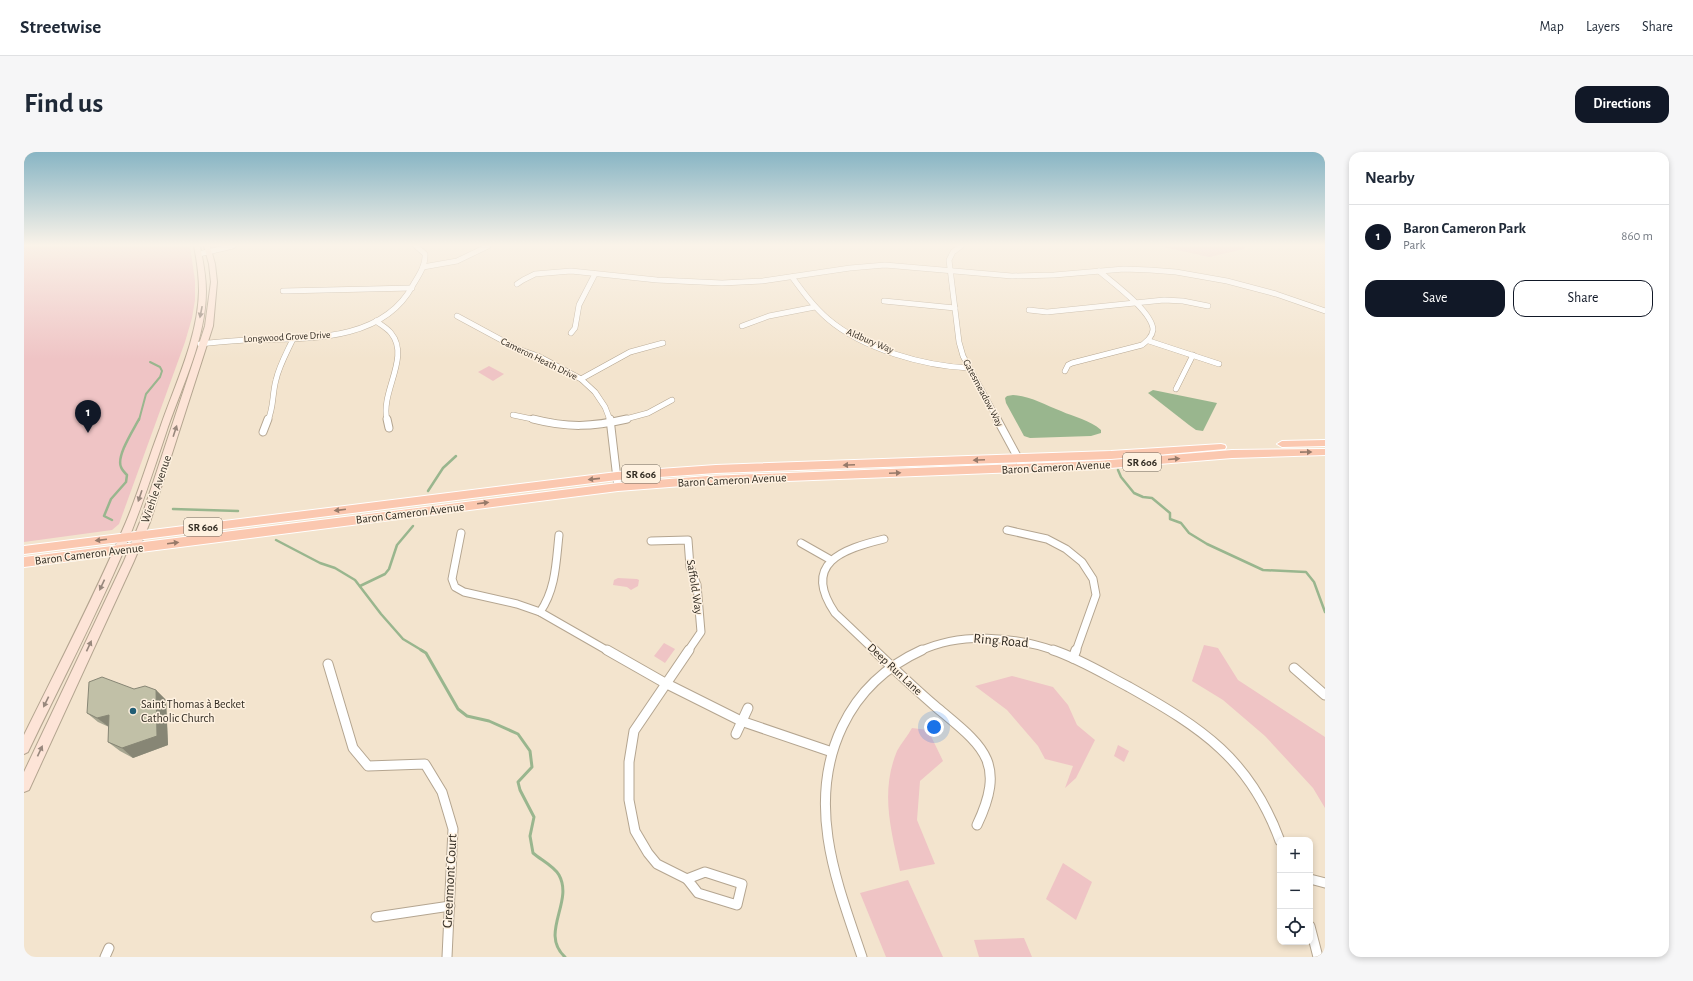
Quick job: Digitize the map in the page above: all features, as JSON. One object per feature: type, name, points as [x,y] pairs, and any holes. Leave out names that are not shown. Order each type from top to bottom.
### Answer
[{"type":"main road","name":"Wiehle Avenue","points":[[24,748],[132,520],[193,345],[202,307],[203,284]]},
{"type":"main road","name":"Wiehle Avenue","points":[[24,786],[135,548],[210,326],[213,284]]},
{"type":"main road","name":"Baron Cameron Avenue","points":[[1021,464],[1198,448],[1325,443]]},
{"type":"main road","name":"Baron Cameron Avenue","points":[[24,550],[140,534],[716,469],[1021,464],[1098,465],[1232,454],[1325,452]]},
{"type":"main road","name":"Baron Cameron Avenue","points":[[24,562],[617,481]]},
{"type":"street","name":"Longwood Grove Drive","points":[[193,345],[238,340],[293,339],[337,334],[359,328],[376,321],[397,308],[407,297],[414,284]]},
{"type":"street","points":[[571,333],[575,328],[579,306],[590,284]]},
{"type":"street","name":"Aldbury Way","points":[[797,284],[815,307],[836,326],[869,343],[930,364],[949,368],[969,368]]},
{"type":"street","name":"Gatesmeadow Way","points":[[952,284],[960,347],[969,368],[1021,464]]},
{"type":"street","points":[[1065,371],[1068,365],[1132,348],[1148,340],[1152,332],[1152,322],[1145,312],[1113,284]]},
{"type":"street","points":[[1239,284],[1259,288],[1325,311]]},
{"type":"street","points":[[283,291],[318,292],[370,288],[412,288]]},
{"type":"street","points":[[1029,310],[1047,312],[1174,300],[1208,306]]},
{"type":"street","points":[[884,301],[955,308]]},
{"type":"street","points":[[742,326],[769,316],[815,307]]},
{"type":"street","name":"Cameron Heath Drive","points":[[457,316],[518,349],[538,356],[582,379],[595,392],[605,407],[611,422],[617,481]]},
{"type":"street","points":[[376,321],[391,330],[399,347],[398,360],[386,396],[385,410],[389,428]]},
{"type":"street","points":[[262,432],[272,411],[274,382],[293,339]]},
{"type":"street","points":[[1148,340],[1219,364]]},
{"type":"street","points":[[582,379],[630,352],[663,343]]},
{"type":"street","points":[[1176,389],[1193,356]]},
{"type":"street","points":[[513,415],[569,426],[588,426],[638,417],[656,410],[672,400]]},
{"type":"street","points":[[1007,530],[1047,539],[1066,549],[1082,562],[1093,579],[1096,595],[1073,658]]},
{"type":"street","points":[[461,533],[452,579],[455,586],[464,592],[517,604],[540,612],[665,683],[740,721],[832,752]]},
{"type":"street","points":[[540,612],[545,606],[553,589],[559,535]]},
{"type":"street","points":[[801,543],[831,560],[844,552],[884,539]]},
{"type":"street","name":"Saffold Way","points":[[651,541],[688,540],[690,567],[696,585],[701,632],[665,683],[634,731],[629,762],[629,800],[635,831],[648,853],[657,864],[687,879],[698,893],[737,905],[742,884],[705,872],[687,879]]},
{"type":"street","name":"Deep Run Lane","points":[[831,560],[826,567],[822,581],[823,593],[829,606],[935,706],[963,727],[980,746],[988,764],[991,783],[990,794],[985,810],[977,824]]},
{"type":"street","name":"Ring Road","points":[[862,957],[838,881],[829,842],[826,794],[832,752],[844,722],[859,698],[872,683],[892,666],[920,650],[940,643],[966,638],[1000,638],[1036,645],[1073,658],[1165,707],[1199,729],[1215,742],[1244,773],[1257,790],[1268,810],[1278,837]]},
{"type":"street","name":"Greenmont Court","points":[[328,664],[353,748],[368,766],[425,764],[442,792],[453,829],[447,957]]},
{"type":"street","points":[[1294,668],[1312,686],[1325,695]]},
{"type":"street","points":[[736,734],[740,721],[748,708]]},
{"type":"street","points":[[1313,880],[1325,883]]},
{"type":"street","points":[[376,918],[450,906]]},
{"type":"street","points":[[1313,938],[1318,957]]},
{"type":"shaded area","points":[[24,284],[195,284],[195,300],[192,318],[185,342],[119,524],[112,530],[24,542]]},
{"type":"shaded area","points":[[489,366],[504,374],[493,381],[478,372]]},
{"type":"shaded area","points":[[1153,390],[1217,403],[1203,431],[1196,430],[1148,393]]},
{"type":"shaded area","points":[[1013,395],[1032,399],[1087,421],[1101,430],[1101,433],[1091,436],[1030,438],[1024,436],[1006,403],[1005,398]]},
{"type":"shaded area","points":[[618,578],[637,579],[639,580],[638,586],[631,590],[627,587],[613,585],[614,580]]},
{"type":"shaded area","points":[[664,643],[675,649],[665,663],[654,656]]},
{"type":"shaded area","points":[[1204,645],[1218,648],[1238,680],[1325,737],[1325,808],[1313,788],[1265,736],[1223,700],[1192,681]]},
{"type":"shaded area","points":[[1012,676],[1053,687],[1068,705],[1077,725],[1095,740],[1076,778],[1065,788],[1073,766],[1045,759],[1038,746],[1007,710],[975,686]]},
{"type":"shaded area","points":[[912,728],[928,730],[943,761],[920,781],[917,820],[935,864],[900,871],[893,841],[889,811],[889,781],[897,751]]},
{"type":"shaded area","points":[[1118,745],[1129,751],[1124,762],[1114,756]]},
{"type":"shaded area","points":[[1063,863],[1092,882],[1076,920],[1046,899]]},
{"type":"shaded area","points":[[908,880],[943,957],[886,957],[860,893]]},
{"type":"shaded area","points":[[1024,938],[1032,957],[979,957],[974,940]]},
{"type":"building","name":"Saint Thomas à Becket Catholic Church","points":[[102,677],[134,689],[145,686],[156,690],[157,736],[122,748],[108,742],[109,715],[97,718],[87,713],[89,682]]},
{"type":"waterway","points":[[139,420],[146,394],[160,377],[162,371],[160,367],[150,362]]},
{"type":"waterway","points":[[112,520],[104,516],[111,499],[126,482],[127,475],[121,467],[121,456],[139,419]]},
{"type":"waterway","points":[[428,491],[443,468],[456,456]]},
{"type":"waterway","points":[[1118,470],[1121,477],[1134,493],[1143,497],[1152,498],[1170,513],[1170,519],[1181,523],[1189,533],[1207,544],[1263,570],[1306,572],[1314,582],[1325,612]]},
{"type":"waterway","points":[[173,509],[238,511]]},
{"type":"waterway","points":[[360,586],[385,574],[389,569],[397,545],[413,526]]},
{"type":"waterway","points":[[276,540],[320,563],[335,568],[355,580],[381,614],[403,639],[423,651]]},
{"type":"waterway","points":[[421,650],[426,653],[458,709],[467,716],[489,721],[518,734],[530,751],[532,767],[518,782],[520,790],[534,817],[530,836],[533,853],[557,872],[562,885],[563,896],[555,938],[558,948],[565,957]]},
{"type":"place","name":"Baron Cameron Park","points":[[88,433]]},
{"type":"place","name":"Saint Thomas à Becket Catholic Church","points":[[133,711]]}]
